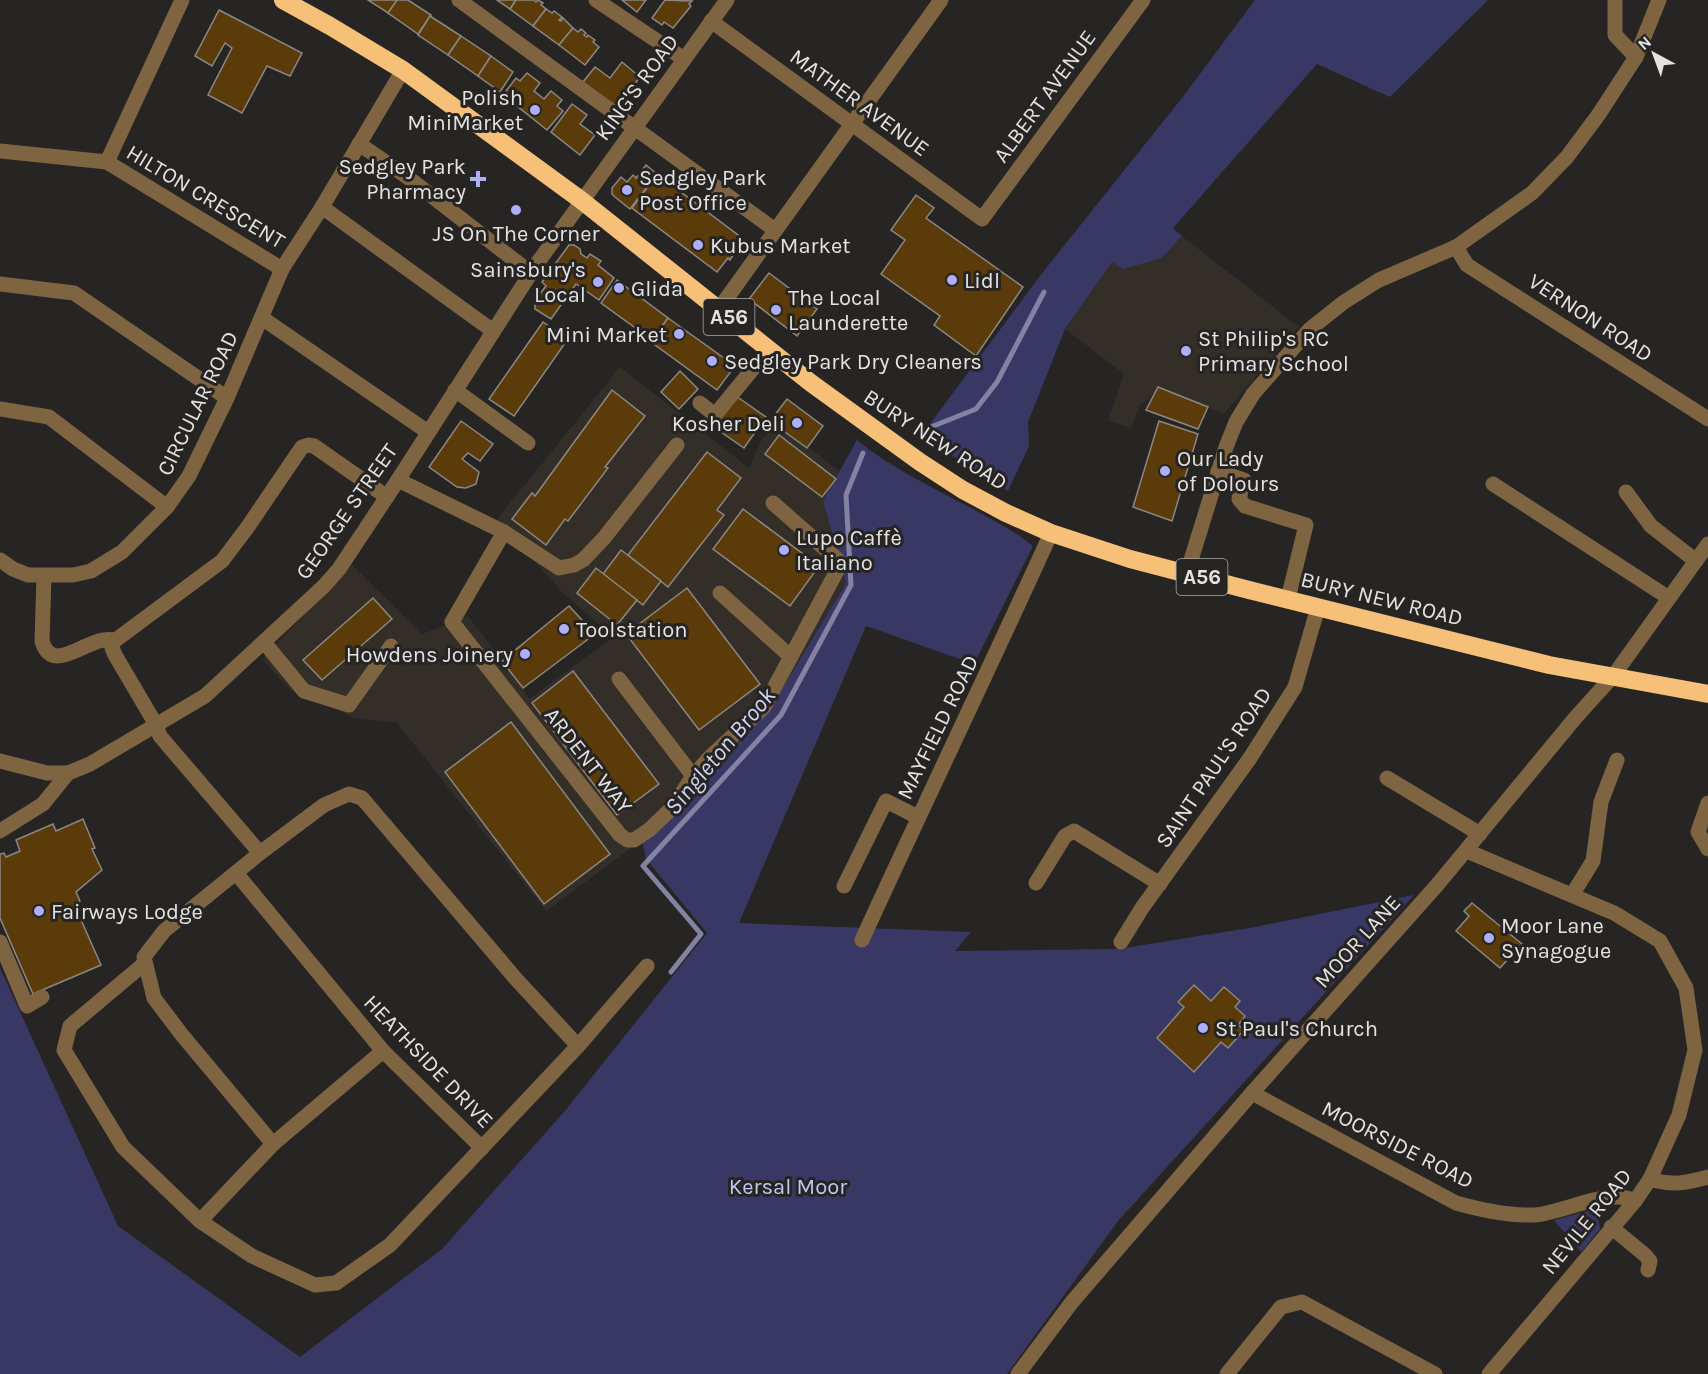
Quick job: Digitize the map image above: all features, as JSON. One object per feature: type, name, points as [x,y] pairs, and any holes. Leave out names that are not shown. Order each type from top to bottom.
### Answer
[{"type":"highway","points":[[283,0],[403,70]]},
{"type":"highway","name":"BURY NEW ROAD","points":[[403,70],[581,200],[811,383],[920,462],[963,490],[1051,533],[1130,559],[1549,665],[1614,675],[1708,694]]},
{"type":"street","points":[[107,162],[182,0]]},
{"type":"street","points":[[459,0],[775,230]]},
{"type":"street","points":[[596,0],[684,59]]},
{"type":"street","name":"KING'S ROAD","points":[[581,200],[727,0]]},
{"type":"street","points":[[718,309],[941,0]]},
{"type":"street","name":"ALBERT AVENUE","points":[[982,219],[1143,0]]},
{"type":"street","points":[[1615,0],[1615,35],[1636,57]]},
{"type":"street","points":[[1187,573],[1233,430],[1253,394],[1310,329],[1344,302],[1379,280],[1456,247],[1532,193],[1567,158],[1636,57],[1659,0]]},
{"type":"street","name":"MATHER AVENUE","points":[[711,21],[982,219]]},
{"type":"street","name":"CIRCULAR ROAD","points":[[0,560],[28,575],[73,575],[91,571],[122,552],[144,533],[167,507],[189,476],[227,398],[282,268],[322,207],[403,70]]},
{"type":"street","points":[[359,144],[406,176],[531,273]]},
{"type":"street","name":"HILTON CRESCENT","points":[[0,151],[107,162],[282,268]]},
{"type":"street","name":"GEORGE STREET","points":[[68,773],[90,764],[155,723],[205,696],[308,603],[339,569],[581,200]]},
{"type":"street","points":[[322,207],[493,331]]},
{"type":"street","name":"VERNON ROAD","points":[[1456,247],[1467,265],[1708,419]]},
{"type":"street","points":[[0,284],[74,293],[227,398]]},
{"type":"street","points":[[262,318],[428,432]]},
{"type":"street","points":[[700,403],[715,414],[769,349]]},
{"type":"street","points":[[455,390],[528,443]]},
{"type":"street","points":[[0,410],[49,417],[167,507]]},
{"type":"street","points":[[398,480],[504,532],[559,568],[574,565],[583,560],[604,538],[677,445]]},
{"type":"street","points":[[260,853],[160,736],[155,723],[115,655],[112,648],[114,640],[222,561],[302,447],[314,446],[387,496]]},
{"type":"street","points":[[1218,471],[1244,480],[1239,499],[1245,506],[1306,525],[1288,599]]},
{"type":"street","points":[[1493,484],[1669,597]]},
{"type":"street","points":[[1626,492],[1651,526],[1696,561]]},
{"type":"street","name":"ARDENT WAY","points":[[504,532],[452,622],[620,836],[627,840],[634,840],[646,833],[672,808],[693,776],[710,757],[764,707],[839,567],[839,561],[773,503]]},
{"type":"street","name":"MAYFIELD ROAD","points":[[862,940],[918,817],[982,686],[1051,533]]},
{"type":"street","name":"MOOR LANE","points":[[1018,1374],[1072,1302],[1252,1093],[1467,851],[1576,717],[1614,675],[1708,544]]},
{"type":"street","points":[[44,576],[42,641],[49,653],[56,657],[64,656],[96,641],[114,640]]},
{"type":"street","points":[[720,593],[790,656]]},
{"type":"street","name":"SAINT PAUL'S ROAD","points":[[1120,942],[1250,758],[1295,687],[1318,606]]},
{"type":"street","points":[[264,642],[304,691],[349,705],[391,646]]},
{"type":"street","points":[[619,679],[693,776]]},
{"type":"street","points":[[1572,895],[1593,861],[1601,802],[1617,760]]},
{"type":"street","points":[[0,761],[47,772],[68,773]]},
{"type":"street","points":[[0,831],[43,804],[68,773]]},
{"type":"street","points":[[1387,778],[1480,834]]},
{"type":"street","points":[[273,1144],[154,998],[144,957],[164,931],[260,853],[324,805],[349,794],[362,798],[516,979],[578,1046]]},
{"type":"street","points":[[844,886],[886,801],[918,817]]},
{"type":"street","points":[[1708,803],[1698,832],[1708,849]]},
{"type":"street","points":[[1036,883],[1065,836],[1074,831],[1160,884]]},
{"type":"street","name":"NEVILE ROAD","points":[[1467,851],[1614,913],[1660,941],[1686,988],[1695,1050],[1679,1115],[1650,1179],[1635,1201],[1489,1374]]},
{"type":"street","name":"HEATHSIDE DRIVE","points":[[146,963],[70,1026],[64,1050],[123,1147],[200,1221],[252,1256],[315,1285],[336,1283],[390,1245],[482,1148],[383,1051],[236,873]]},
{"type":"street","points":[[0,942],[27,1006],[42,997]]},
{"type":"street","points":[[482,1148],[578,1046],[647,966]]},
{"type":"street","points":[[200,1221],[273,1144],[383,1051]]},
{"type":"street","name":"MOORSIDE ROAD","points":[[1252,1093],[1456,1203],[1495,1212],[1535,1215],[1611,1197],[1627,1197],[1635,1201]]},
{"type":"street","points":[[1650,1179],[1670,1184],[1682,1184],[1708,1177]]},
{"type":"street","points":[[1611,1227],[1645,1255],[1650,1261],[1648,1270]]},
{"type":"street","points":[[1227,1374],[1281,1307],[1302,1302],[1435,1374]]},
{"type":"shaded area","name":"St Philip's RC Primary School","points":[[1182,236],[1299,327],[1224,414],[1161,389],[1140,405],[1131,428],[1108,420],[1124,374],[1065,329],[1112,262],[1162,258]]},
{"type":"shaded area","points":[[620,367],[749,468],[762,439],[777,426],[840,472],[823,501],[846,583],[770,708],[646,837],[546,911],[397,723],[354,718],[289,689],[262,659],[352,565],[422,634],[468,616],[529,699],[613,637],[563,593],[497,519]]},
{"type":"green space","points":[[1255,0],[1488,0],[1390,97],[1317,64],[1173,228],[1182,236],[1162,258],[1123,269],[1112,262],[1065,329],[1028,422],[1029,446],[1008,491],[921,436],[1043,272],[1182,98]]},
{"type":"green space","name":"Kersal Moor","points":[[857,440],[899,469],[1004,526],[1033,546],[974,664],[866,626],[739,923],[971,932],[955,951],[1118,949],[1255,927],[1414,895],[1118,1221],[1007,1374],[0,1374],[0,968],[118,1226],[300,1357],[442,1249],[564,1112],[707,933],[646,859],[642,841],[770,709],[846,583],[823,501]]},
{"type":"green space","points":[[1588,1211],[1598,1217],[1600,1229],[1581,1252],[1554,1220]]},
{"type":"building","points":[[368,0],[397,0],[388,13]]},
{"type":"building","points":[[397,0],[408,0],[431,15],[418,34],[388,13]]},
{"type":"building","points":[[497,0],[516,0],[510,9]]},
{"type":"building","points":[[516,0],[536,2],[538,0],[546,9],[533,26],[510,9]]},
{"type":"building","points":[[622,0],[646,0],[637,12]]},
{"type":"building","points":[[665,0],[692,1],[689,4],[691,6],[673,28],[664,22],[662,25],[652,18]]},
{"type":"building","points":[[546,9],[552,13],[554,11],[562,17],[559,20],[563,18],[573,28],[559,45],[533,26]]},
{"type":"building","points":[[219,10],[302,53],[290,76],[267,66],[242,113],[208,95],[232,48],[225,43],[212,66],[195,56]]},
{"type":"building","points":[[430,16],[461,36],[448,55],[418,35]]},
{"type":"building","points":[[573,28],[578,32],[581,29],[586,33],[584,35],[595,40],[593,42],[599,47],[585,65],[559,45]]},
{"type":"building","points":[[461,36],[491,56],[478,76],[448,55]]},
{"type":"building","points":[[491,56],[513,72],[500,92],[478,76]]},
{"type":"building","points":[[622,62],[640,77],[616,108],[583,82],[595,67],[610,78]]},
{"type":"building","points":[[527,73],[540,83],[534,91],[544,99],[551,91],[562,100],[557,106],[563,111],[547,130],[503,95],[516,78],[520,81]]},
{"type":"building","points":[[572,104],[587,115],[580,124],[595,135],[580,155],[551,132]]},
{"type":"building","points":[[646,165],[657,174],[630,209],[612,194],[612,188],[621,177],[627,182],[633,175],[636,178]]},
{"type":"building","points":[[657,174],[742,238],[730,260],[728,258],[717,272],[632,208]]},
{"type":"building","name":"Lidl","points":[[916,195],[934,208],[926,218],[1023,287],[976,356],[934,325],[940,316],[881,274],[905,240],[891,230]]},
{"type":"building","points":[[569,245],[580,249],[581,254],[587,258],[590,254],[601,261],[598,265],[614,278],[599,300],[576,284],[551,319],[535,309],[535,300],[546,286],[542,282]]},
{"type":"building","points":[[769,273],[817,309],[797,336],[749,299]]},
{"type":"building","points":[[617,280],[668,318],[652,340],[601,303]]},
{"type":"building","points":[[668,318],[735,366],[717,390],[651,342]]},
{"type":"building","points":[[543,322],[568,339],[514,416],[489,399]]},
{"type":"building","points":[[680,371],[698,389],[679,409],[661,392]]},
{"type":"building","points":[[1158,387],[1208,407],[1198,429],[1146,410]]},
{"type":"building","points":[[612,390],[645,416],[605,467],[608,468],[568,521],[565,519],[546,545],[512,519],[532,493],[535,496]]},
{"type":"building","points":[[736,396],[766,417],[744,448],[714,427]]},
{"type":"building","name":"Kosher Deli","points":[[787,399],[823,426],[807,448],[770,421]]},
{"type":"building","points":[[461,421],[493,444],[480,461],[468,453],[462,459],[479,472],[476,484],[466,488],[457,487],[429,467]]},
{"type":"building","name":"Our Lady of Dolours","points":[[1159,421],[1198,434],[1172,521],[1133,507]]},
{"type":"building","points":[[779,435],[836,479],[822,497],[765,454]]},
{"type":"building","points":[[707,452],[741,478],[717,510],[724,515],[668,587],[628,555]]},
{"type":"building","points":[[743,509],[819,566],[790,606],[713,549]]},
{"type":"building","points":[[621,550],[661,581],[643,605],[603,574]]},
{"type":"building","points":[[596,568],[637,600],[617,625],[577,593]]},
{"type":"building","points":[[687,588],[760,684],[699,730],[626,634]]},
{"type":"building","points":[[373,598],[392,619],[322,680],[303,660]]},
{"type":"building","points":[[569,606],[595,634],[523,688],[502,661]]},
{"type":"building","points":[[573,671],[659,784],[617,815],[532,703]]},
{"type":"building","points":[[511,722],[610,854],[544,904],[445,772]]},
{"type":"building","name":"Fairways Lodge","points":[[83,819],[95,848],[92,849],[102,870],[76,892],[80,901],[74,904],[101,965],[33,994],[0,918],[0,854],[4,853],[6,857],[20,851],[16,840],[53,824],[56,831]]},
{"type":"building","name":"Moor Lane Synagogue","points":[[1472,903],[1522,944],[1500,968],[1456,931],[1469,916],[1464,911]]},
{"type":"building","name":"St Paul's Church","points":[[1194,985],[1211,1001],[1224,987],[1240,1001],[1235,1007],[1245,1016],[1238,1025],[1244,1030],[1228,1048],[1221,1042],[1194,1072],[1157,1038],[1184,1007],[1178,1002]]},
{"type":"waterway","name":"Singleton Brook","points":[[921,431],[976,409],[997,382],[1044,292]]},
{"type":"waterway","name":"Singleton Brook","points":[[671,972],[701,934],[643,866],[781,715],[851,585],[846,495],[863,453]]},
{"type":"place","name":"Polish MiniMarket","points":[[535,110]]},
{"type":"place","name":"Sedgley Park Pharmacy","points":[[478,179]]},
{"type":"place","name":"Sedgley Park Post Office","points":[[627,190]]},
{"type":"place","name":"JS On The Corner","points":[[516,210]]},
{"type":"place","name":"Kubus Market","points":[[698,245]]},
{"type":"place","name":"Lidl","points":[[952,280]]},
{"type":"place","name":"Sainsbury's Local","points":[[598,282]]},
{"type":"place","name":"Glida","points":[[619,288]]},
{"type":"place","name":"The Local Launderette","points":[[776,310]]},
{"type":"place","name":"Mini Market","points":[[679,334]]},
{"type":"place","name":"St Philip's RC Primary School","points":[[1186,351]]},
{"type":"place","name":"Sedgley Park Dry Cleaners","points":[[712,361]]},
{"type":"place","name":"Kosher Deli","points":[[797,423]]},
{"type":"place","name":"Our Lady of Dolours","points":[[1165,471]]},
{"type":"place","name":"Lupo Caffè Italiano","points":[[784,550]]},
{"type":"place","name":"Toolstation","points":[[564,629]]},
{"type":"place","name":"Howdens Joinery","points":[[525,654]]},
{"type":"place","name":"Fairways Lodge","points":[[39,911]]},
{"type":"place","name":"Moor Lane Synagogue","points":[[1489,938]]},
{"type":"place","name":"St Paul's Church","points":[[1203,1028]]}]
